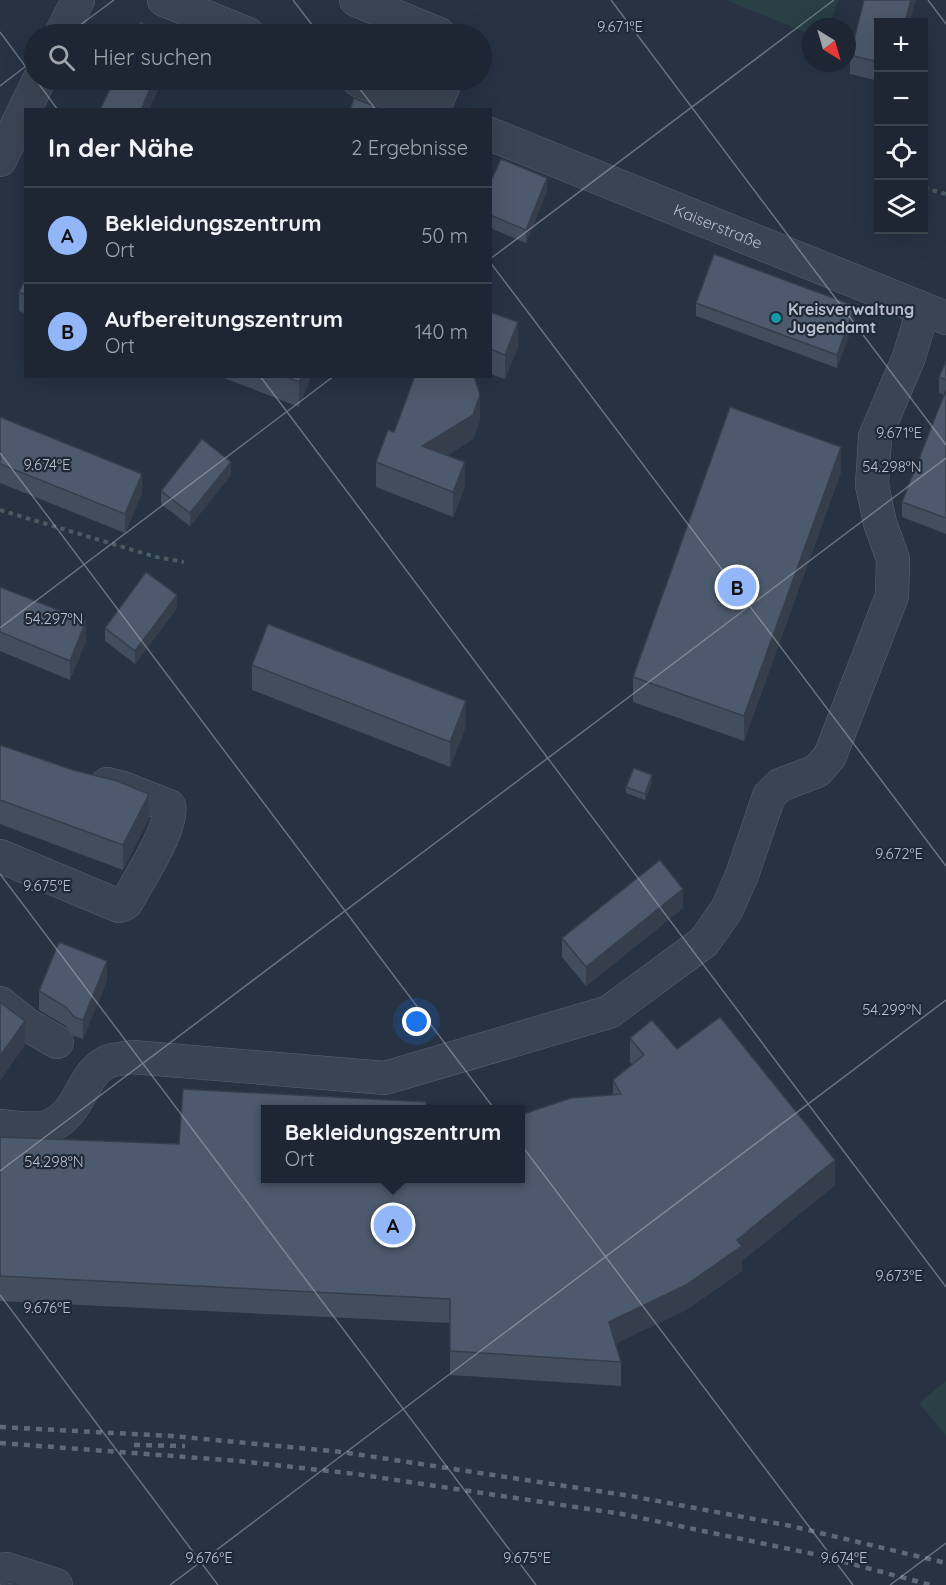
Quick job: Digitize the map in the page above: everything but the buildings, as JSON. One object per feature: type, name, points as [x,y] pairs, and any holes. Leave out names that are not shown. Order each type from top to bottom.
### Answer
[{"type":"street","points":[[66,24],[78,0]]},
{"type":"street","points":[[164,0],[223,24]]},
{"type":"street","points":[[356,0],[415,24]]},
{"type":"street","points":[[25,108],[34,90]]},
{"type":"street","points":[[383,90],[427,108]]},
{"type":"street","points":[[433,108],[441,90]]},
{"type":"street","points":[[0,160],[24,111]]},
{"type":"street","name":"Kaiserstraße","points":[[492,135],[881,290],[935,314]]},
{"type":"street","points":[[0,1126],[42,1128],[63,1119],[77,1102],[90,1077],[108,1061],[132,1057],[385,1078],[609,1012],[704,942],[727,909],[742,875],[769,796],[780,785],[817,771],[830,756],[892,596],[893,559],[880,523],[872,485],[875,437],[909,357],[935,314]]},
{"type":"street","points":[[0,856],[119,906],[126,903],[165,831],[171,813],[169,806],[123,788],[79,777]]},
{"type":"street","points":[[0,1003],[26,1024],[57,1042]]},
{"type":"street","points":[[6,1569],[56,1585]]},
{"type":"path","points":[[928,189],[946,194]]},
{"type":"path","points":[[0,510],[156,557],[184,562]]},
{"type":"green space","points":[[726,0],[839,0],[832,18],[802,18],[802,31]]},
{"type":"green space","points":[[946,1381],[946,1436],[919,1403]]},
{"type":"railway","points":[[0,1427],[172,1436],[342,1452],[631,1496],[791,1526],[946,1563]]},
{"type":"railway","points":[[0,1443],[239,1461],[356,1474],[622,1514],[818,1555],[931,1585]]},
{"type":"railway","points":[[134,1445],[185,1446]]},
{"type":"place","name":"Kreisverwaltung Jugendamt","points":[[776,318]]},
{"type":"place","name":"Aufbereitungszentrum","points":[[737,587]]},
{"type":"place","name":"Bekleidungszentrum","points":[[393,1225]]}]
